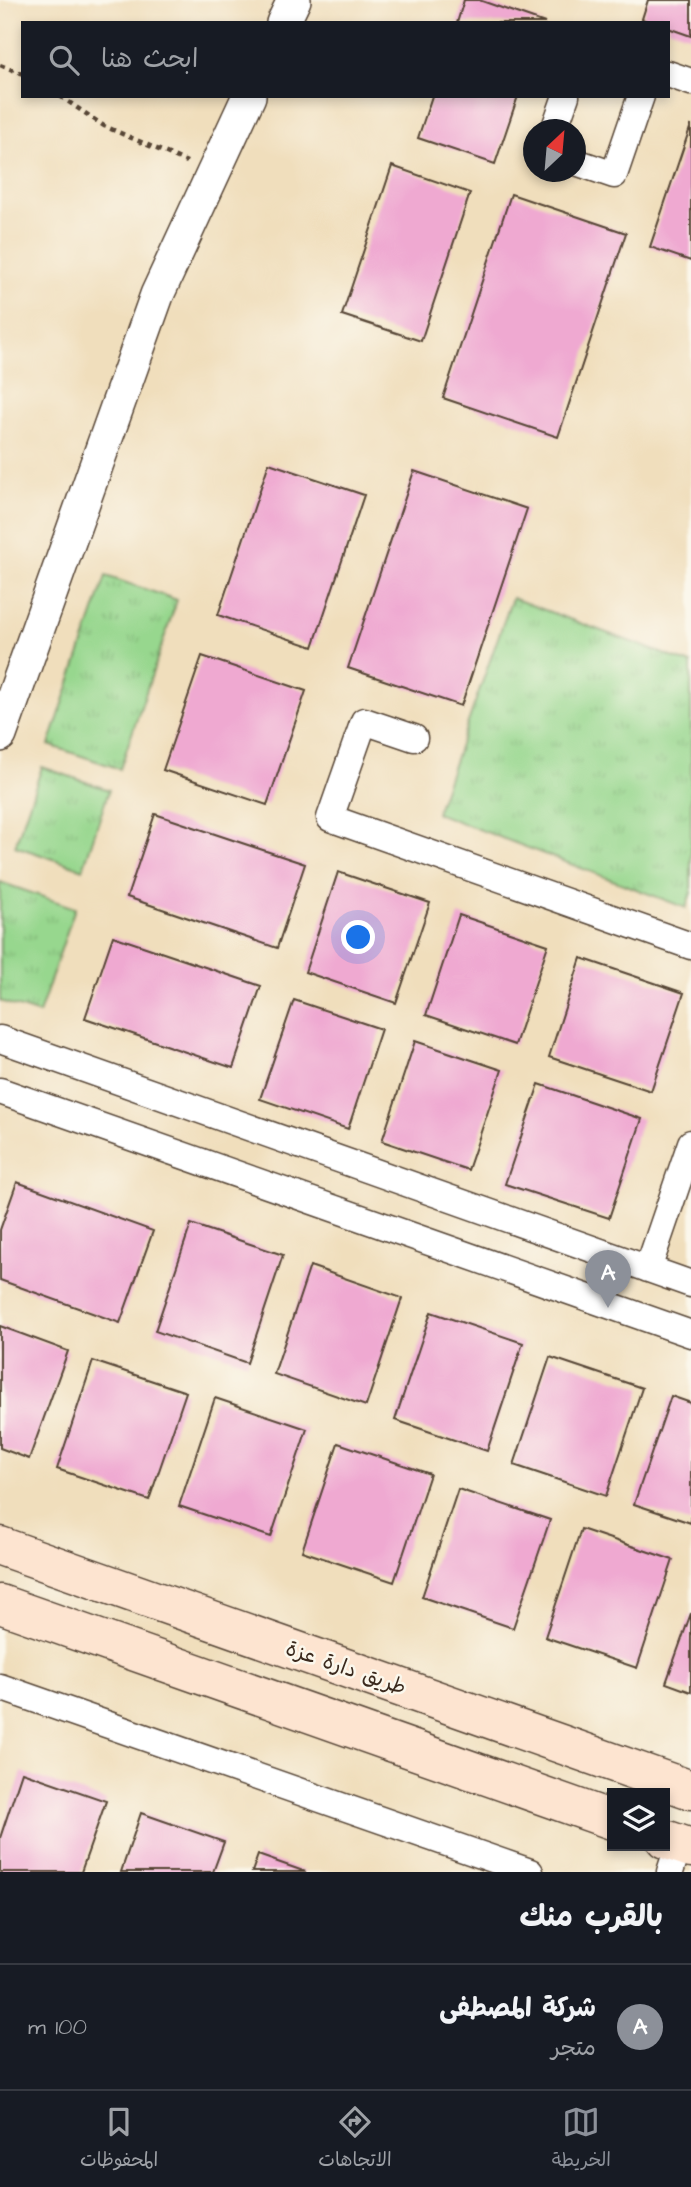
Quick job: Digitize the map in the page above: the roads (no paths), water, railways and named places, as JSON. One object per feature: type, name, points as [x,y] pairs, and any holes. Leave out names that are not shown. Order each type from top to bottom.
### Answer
[{"type":"main road","name":"طريق دارة عزة","points":[[0,1546],[691,1790]]},
{"type":"main road","points":[[0,1604],[607,1818]]},
{"type":"street","points":[[284,21],[294,0]]},
{"type":"street","points":[[670,75],[691,82]]},
{"type":"street","points":[[0,736],[158,295],[248,98]]},
{"type":"street","points":[[558,119],[565,98]]},
{"type":"street","points":[[586,165],[614,175],[640,98]]},
{"type":"street","points":[[414,738],[365,720],[330,818],[691,946]]},
{"type":"street","points":[[0,1039],[691,1284]]},
{"type":"street","points":[[0,1091],[691,1334]]},
{"type":"street","points":[[648,1269],[691,1143]]},
{"type":"street","points":[[0,1687],[530,1872]]},
{"type":"place","name":"شركة المصطفى","points":[[608,1308]]}]
